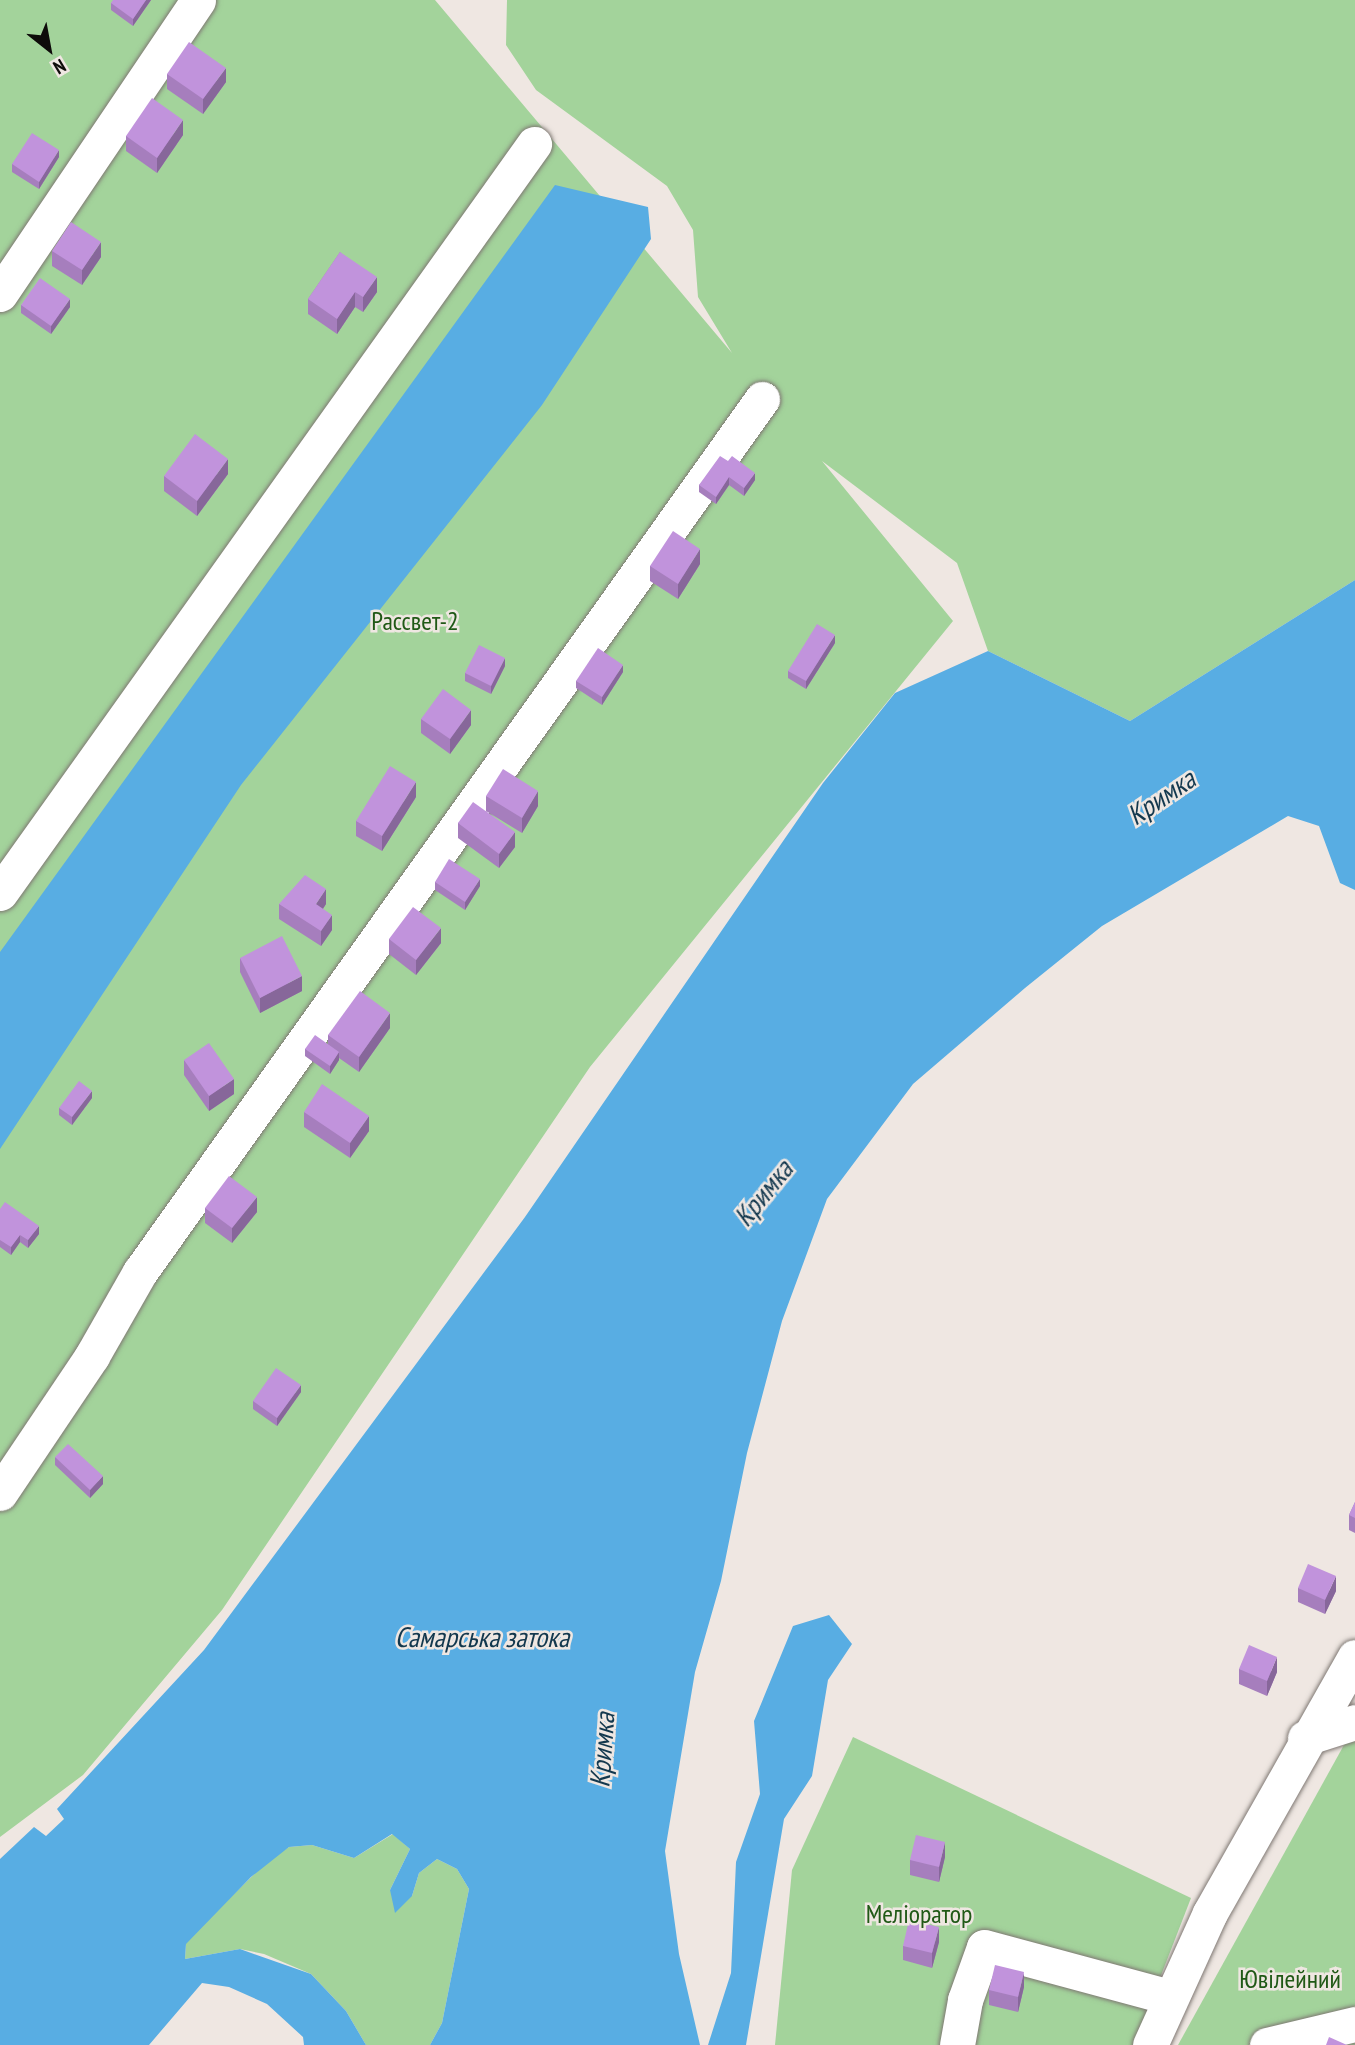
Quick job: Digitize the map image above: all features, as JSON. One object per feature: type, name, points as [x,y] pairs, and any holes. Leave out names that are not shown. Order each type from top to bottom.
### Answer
[{"type":"street","points":[[0,294],[198,0]]},
{"type":"street","points":[[0,893],[534,144]]},
{"type":"street","points":[[0,1493],[92,1356],[140,1272],[762,399]]},
{"type":"street","points":[[1150,2045],[1169,1997],[1305,1738],[1355,1657]]},
{"type":"street","points":[[1305,1738],[1355,1722]]},
{"type":"street","points":[[957,2045],[965,2000],[984,1947],[1169,1997]]},
{"type":"street","points":[[1267,2045],[1355,2024]]},
{"type":"green space","name":"Рассвет-2","points":[[0,0],[435,0],[732,353],[698,297],[693,230],[667,186],[536,90],[506,45],[507,0],[1355,0],[1355,580],[1130,721],[988,651],[957,563],[822,461],[953,621],[590,1067],[222,1610],[83,1775],[0,1837]]},
{"type":"green space","name":"Ювілейний","points":[[1355,1725],[1355,2045],[1178,2045]]},
{"type":"green space","name":"Меліоратор","points":[[853,1737],[1191,1898],[1134,2045],[775,2045],[792,1870]]},
{"type":"green space","points":[[393,1834],[410,1849],[390,1890],[412,1896],[419,1873],[437,1859],[457,1869],[469,1889],[442,2023],[430,2045],[366,2045],[346,2011],[311,1974],[264,1954],[240,1949],[185,1959],[186,1943],[201,1926],[269,1860],[289,1847],[312,1845],[354,1858]]},
{"type":"water","points":[[555,185],[648,207],[651,239],[542,405],[241,785],[0,1149],[0,952]]},
{"type":"water","name":"Самарська затока","points":[[1355,580],[1355,890],[1340,883],[1319,826],[1288,816],[1102,926],[1025,988],[913,1084],[827,1199],[782,1321],[747,1453],[721,1581],[695,1672],[665,1851],[679,1954],[700,2045],[430,2045],[442,2023],[469,1889],[457,1869],[437,1859],[419,1873],[412,1896],[395,1913],[390,1890],[410,1849],[392,1834],[354,1858],[312,1845],[289,1847],[251,1877],[186,1944],[185,1959],[240,1949],[311,1974],[346,2011],[366,2045],[304,2045],[303,2037],[267,2004],[229,1987],[202,1983],[149,2045],[0,2045],[0,1859],[34,1827],[46,1836],[64,1819],[57,1809],[204,1650],[525,1217],[823,783],[895,693],[988,651],[1130,721]]},
{"type":"water","points":[[829,1615],[852,1644],[828,1680],[812,1776],[784,1819],[746,2045],[708,2045],[731,1973],[736,1862],[760,1794],[754,1721],[793,1626]]},
{"type":"building","points":[[113,0],[146,0],[133,19],[111,3]]},
{"type":"building","points":[[189,42],[226,68],[203,99],[167,74]]},
{"type":"building","points":[[152,98],[183,120],[157,158],[126,136]]},
{"type":"building","points":[[32,133],[59,150],[39,182],[12,164]]},
{"type":"building","points":[[71,222],[101,242],[82,270],[52,251]]},
{"type":"building","points":[[340,252],[377,277],[363,297],[355,292],[337,319],[308,299]]},
{"type":"building","points":[[40,278],[70,299],[51,326],[21,305]]},
{"type":"building","points":[[195,434],[228,459],[197,501],[164,476]]},
{"type":"building","points":[[720,456],[728,461],[732,456],[755,473],[744,488],[729,477],[716,497],[699,485]]},
{"type":"building","points":[[673,531],[700,549],[678,584],[650,566]]},
{"type":"building","points":[[817,624],[835,635],[806,681],[788,671]]},
{"type":"building","points":[[479,645],[505,658],[491,686],[465,673]]},
{"type":"building","points":[[598,648],[623,665],[602,697],[576,681]]},
{"type":"building","points":[[443,689],[471,710],[450,739],[421,719]]},
{"type":"building","points":[[390,766],[416,782],[382,836],[356,821]]},
{"type":"building","points":[[503,769],[538,791],[522,818],[486,796]]},
{"type":"building","points":[[473,802],[515,832],[499,854],[458,823]]},
{"type":"building","points":[[449,859],[480,879],[465,902],[435,882]]},
{"type":"building","points":[[305,875],[326,889],[316,904],[332,915],[321,931],[279,904]]},
{"type":"building","points":[[413,907],[441,928],[416,960],[389,939]]},
{"type":"building","points":[[282,936],[302,976],[260,998],[240,958]]},
{"type":"building","points":[[360,991],[390,1013],[359,1057],[328,1035]]},
{"type":"building","points":[[315,1035],[339,1052],[330,1066],[305,1049]]},
{"type":"building","points":[[209,1043],[234,1079],[209,1096],[184,1060]]},
{"type":"building","points":[[79,1081],[92,1091],[72,1117],[59,1108]]},
{"type":"building","points":[[322,1084],[369,1116],[350,1143],[304,1112]]},
{"type":"building","points":[[229,1176],[257,1197],[232,1228],[205,1208]]},
{"type":"building","points":[[5,1202],[39,1226],[28,1240],[20,1235],[11,1247],[0,1240],[0,1209]]},
{"type":"building","points":[[276,1368],[301,1385],[277,1418],[253,1401]]},
{"type":"building","points":[[68,1444],[103,1476],[90,1490],[55,1457]]},
{"type":"building","points":[[1355,1502],[1355,1518],[1349,1515]]},
{"type":"building","points":[[1308,1564],[1336,1576],[1325,1600],[1298,1588]]},
{"type":"building","points":[[1249,1645],[1277,1657],[1267,1681],[1239,1669]]},
{"type":"building","points":[[916,1835],[945,1842],[939,1867],[910,1860]]},
{"type":"building","points":[[909,1920],[939,1927],[932,1953],[903,1946]]},
{"type":"building","points":[[995,1965],[1024,1972],[1018,1997],[989,1990]]},
{"type":"building","points":[[1329,2037],[1347,2045],[1326,2045]]},
{"type":"water label","name":"Кримка","points":[[1161,797]]},
{"type":"water label","name":"Кримка","points":[[763,1193]]},
{"type":"water label","name":"Кримка","points":[[602,1750]]}]
